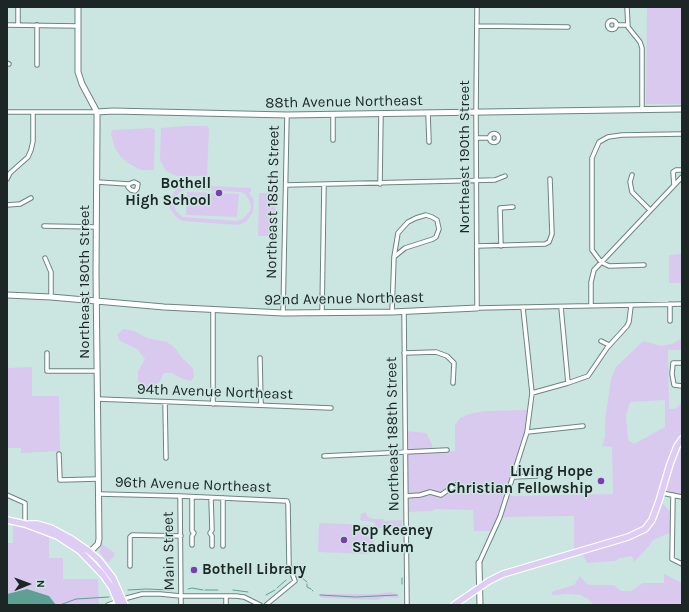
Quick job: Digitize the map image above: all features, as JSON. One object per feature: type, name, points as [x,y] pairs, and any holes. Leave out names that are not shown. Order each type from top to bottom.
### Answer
[{"type":"main road","points":[[454,605],[494,578],[508,572],[638,533],[649,525],[662,493],[670,464],[677,446],[682,439]]},
{"type":"main road","points":[[7,520],[25,524],[37,524],[51,528],[73,540],[88,554],[99,560],[113,578],[121,603]]},
{"type":"street","points":[[18,7],[18,25]]},
{"type":"street","name":"Northeast 180th Street","points":[[78,7],[77,65],[79,78],[97,112],[96,227],[99,539],[98,544],[88,554]]},
{"type":"street","name":"Northeast 190th Street","points":[[477,308],[476,112],[478,7]]},
{"type":"street","points":[[627,7],[627,25],[629,30],[640,42],[642,48],[642,110]]},
{"type":"street","points":[[7,25],[78,26]]},
{"type":"street","points":[[37,25],[37,66]]},
{"type":"street","points":[[616,25],[627,25]]},
{"type":"street","points":[[477,26],[568,27]]},
{"type":"street","name":"88th Avenue Northeast","points":[[7,112],[33,113],[113,111],[287,115],[682,109]]},
{"type":"street","points":[[7,179],[9,173],[24,161],[31,150],[33,141],[33,113]]},
{"type":"street","points":[[428,113],[429,142]]},
{"type":"street","points":[[333,114],[333,140]]},
{"type":"street","points":[[380,184],[381,114]]},
{"type":"street","name":"Northeast 185th Street","points":[[283,313],[287,115]]},
{"type":"street","points":[[644,265],[609,266],[601,262],[591,248],[592,158],[599,142],[608,137],[622,134],[682,134]]},
{"type":"street","points":[[476,138],[490,138]]},
{"type":"street","points":[[674,185],[674,171],[682,170]]},
{"type":"street","points":[[632,175],[630,182],[632,192],[650,210]]},
{"type":"street","points":[[286,185],[476,181],[495,180],[505,176]]},
{"type":"street","points":[[591,306],[592,275],[594,270],[682,177]]},
{"type":"street","points":[[476,246],[545,244],[549,242],[552,234],[550,179]]},
{"type":"street","points":[[97,182],[129,184]]},
{"type":"street","points":[[322,313],[324,185]]},
{"type":"street","points":[[7,205],[20,204],[31,198]]},
{"type":"street","points":[[501,246],[500,208],[513,207]]},
{"type":"street","points":[[392,312],[394,257],[398,233],[408,222],[416,218],[426,216],[437,220],[439,229],[433,240],[404,248],[394,257]]},
{"type":"street","points":[[44,226],[96,227]]},
{"type":"street","points":[[45,258],[51,272],[51,298]]},
{"type":"street","name":"92nd Avenue Northeast","points":[[7,295],[213,310],[283,313],[392,312],[477,308],[682,304]]},
{"type":"street","points":[[670,304],[670,321]]},
{"type":"street","points":[[532,393],[588,376],[598,359],[627,326],[631,306]]},
{"type":"street","points":[[561,307],[568,383]]},
{"type":"street","points":[[480,605],[479,563],[500,518],[527,432],[532,393],[523,308]]},
{"type":"street","points":[[213,310],[213,404]]},
{"type":"street","name":"Northeast 188th Street","points":[[404,311],[407,605]]},
{"type":"street","points":[[602,341],[609,346]]},
{"type":"street","points":[[404,353],[436,352],[447,356],[454,363],[453,383]]},
{"type":"street","points":[[47,354],[47,371],[97,371]]},
{"type":"street","points":[[260,358],[260,405]]},
{"type":"street","points":[[682,363],[672,363],[674,385],[682,386]]},
{"type":"street","name":"94th Avenue Northeast","points":[[98,399],[331,408]]},
{"type":"street","points":[[165,402],[166,458]]},
{"type":"street","points":[[527,432],[583,426]]},
{"type":"street","points":[[324,456],[448,450]]},
{"type":"street","points":[[59,454],[60,480],[98,479]]},
{"type":"street","points":[[513,476],[536,476]]},
{"type":"street","points":[[406,496],[420,495],[430,492],[441,495],[455,485]]},
{"type":"street","points":[[662,493],[682,497]]},
{"type":"street","name":"96th Avenue Northeast","points":[[98,494],[287,501],[289,565],[295,582],[266,605]]},
{"type":"street","points":[[7,495],[26,503],[25,524]]},
{"type":"street","name":"Main Street","points":[[180,496],[181,605]]},
{"type":"street","points":[[673,496],[672,558],[682,564]]},
{"type":"street","points":[[192,497],[192,530],[194,533],[192,536],[192,545]]},
{"type":"street","points":[[211,498],[212,530],[210,533],[212,536],[212,546]]},
{"type":"street","points":[[222,498],[223,546]]},
{"type":"street","points":[[130,566],[130,537],[132,535],[180,536]]},
{"type":"street","points":[[108,605],[121,603],[142,594],[244,597],[260,605]]},
{"type":"street","points":[[226,596],[226,605]]},
{"type":"shaded area","points":[[647,7],[682,7],[682,104],[646,104]]},
{"type":"shaded area","points":[[207,126],[209,129],[207,176],[177,176],[166,171],[160,160],[161,128]]},
{"type":"shaded area","points":[[152,128],[155,130],[154,170],[141,170],[128,163],[121,157],[115,148],[111,134],[112,130]]},
{"type":"shaded area","points":[[175,184],[251,188],[251,192],[249,192],[254,201],[253,212],[246,222],[238,225],[182,221],[175,216],[170,208],[171,197],[177,188],[175,188]],"holes":[[[187,189],[241,192],[245,194],[251,206],[250,211],[244,218],[237,221],[183,217],[176,211],[174,205],[174,200],[179,192]]]},
{"type":"shaded area","points":[[187,192],[239,194],[237,217],[186,215]]},
{"type":"shaded area","points":[[259,193],[276,193],[275,236],[258,236]]},
{"type":"shaded area","points":[[682,254],[682,283],[669,283],[669,255]]},
{"type":"shaded area","points":[[123,329],[134,331],[147,338],[167,342],[175,348],[182,358],[193,368],[194,377],[191,381],[183,379],[172,373],[164,373],[160,381],[154,387],[144,387],[138,381],[138,372],[145,359],[137,349],[120,341],[117,335]]},
{"type":"shaded area","points":[[682,338],[682,350],[668,350],[669,409],[675,409],[682,403],[682,494],[679,497],[662,493],[659,501],[673,515],[672,529],[669,533],[653,540],[634,562],[632,556],[620,558],[615,561],[587,563],[581,551],[574,553],[574,516],[500,517],[494,531],[474,531],[473,510],[436,509],[431,511],[406,512],[405,431],[426,433],[432,444],[433,451],[455,451],[455,425],[460,418],[469,414],[484,411],[530,410],[527,432],[508,496],[613,494],[612,447],[602,446],[605,437],[605,420],[611,379],[616,367],[643,341],[661,346],[672,344]],"holes":[[[665,400],[665,427],[634,444],[628,440],[626,415],[630,402]]]},
{"type":"shaded area","points":[[32,367],[32,396],[59,396],[60,451],[21,453],[21,448],[7,448],[7,368]]},
{"type":"shaded area","points":[[365,512],[368,517],[374,519],[383,519],[384,521],[402,520],[402,527],[377,528],[374,522],[360,520],[361,514]]},
{"type":"shaded area","points":[[13,521],[49,534],[49,558],[63,558],[63,579],[98,579],[99,605],[56,605],[49,596],[27,589],[7,594],[7,543],[13,543]]},
{"type":"shaded area","points":[[319,524],[372,525],[374,527],[373,552],[368,554],[318,552]]},
{"type":"shaded area","points":[[103,541],[103,545],[115,553],[108,563],[100,553],[100,548]]},
{"type":"shaded area","points":[[664,574],[682,583],[682,605],[594,605],[588,599],[580,595],[553,595],[551,592],[574,585],[580,576],[587,584],[614,585],[621,591],[631,591],[643,583],[664,583]]},
{"type":"shaded area","points":[[27,589],[49,596],[56,605],[7,605],[7,594]]},
{"type":"shaded area","points":[[390,592],[399,595],[399,598],[385,597],[377,600],[323,598],[319,596],[319,594],[378,594]]},
{"type":"waterway","points":[[301,577],[307,582]]},
{"type":"waterway","points":[[402,578],[402,584]]},
{"type":"waterway","points":[[277,588],[286,580]]},
{"type":"waterway","points":[[307,584],[307,587],[311,589]]},
{"type":"waterway","points":[[188,589],[192,588],[203,590]]},
{"type":"waterway","points":[[128,590],[171,590]]},
{"type":"waterway","points":[[205,590],[218,590]]},
{"type":"waterway","points":[[233,590],[248,592]]},
{"type":"waterway","points":[[266,595],[275,590]]},
{"type":"waterway","points":[[320,595],[356,597],[397,595]]},
{"type":"waterway","points":[[60,605],[76,599],[109,597]]},
{"type":"place","name":"Bothell High School","points":[[219,193]]},
{"type":"place","name":"Living Hope Christian Fellowship","points":[[601,481]]},
{"type":"place","name":"Pop Keeney Stadium","points":[[344,540]]},
{"type":"place","name":"Bothell Library","points":[[194,570]]}]
